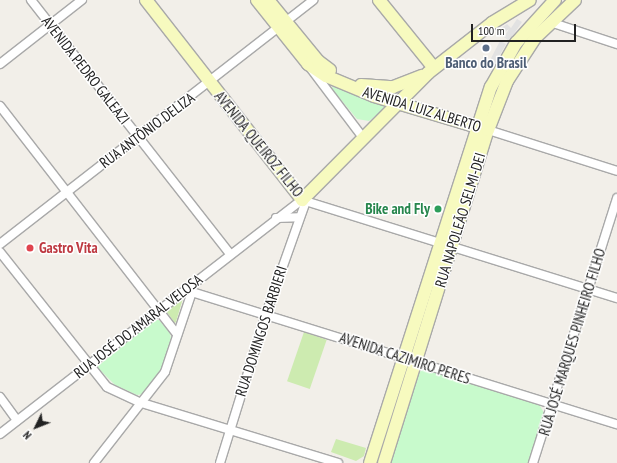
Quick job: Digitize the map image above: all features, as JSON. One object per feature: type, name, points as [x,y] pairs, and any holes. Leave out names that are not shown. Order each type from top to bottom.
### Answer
[{"type":"main road","name":"AVENIDA QUEIROZ FILHO","points":[[146,0],[209,82],[304,200]]},
{"type":"main road","name":"AVENIDA LUIZ ALBERTO","points":[[257,0],[318,61],[349,82],[370,87],[402,85]]},
{"type":"main road","name":"AVENIDA LUIZ ALBERTO","points":[[268,0],[282,25],[308,64],[336,81],[482,129]]},
{"type":"main road","points":[[379,0],[431,71]]},
{"type":"main road","name":"RUA JOSÉ DO AMARAL VELOSA","points":[[304,200],[431,71],[492,22],[530,0]]},
{"type":"main road","name":"RUA NAPOLEÃO SELMI-DEI","points":[[370,463],[403,358],[446,243],[500,67],[534,21],[555,0]]},
{"type":"main road","name":"RUA NAPOLEÃO SELMI-DEI","points":[[482,129],[522,56],[550,22],[575,0]]},
{"type":"main road","name":"RUA JOSÉ DO AMARAL VELOSA","points":[[402,85],[431,71]]},
{"type":"main road","name":"RUA NAPOLEÃO SELMI-DEI","points":[[384,463],[415,363],[446,243]]},
{"type":"street","name":"AVENIDA PEDRO GALEAZI","points":[[31,0],[230,254]]},
{"type":"street","points":[[0,64],[82,0]]},
{"type":"street","name":"RUA ANTÔNIO DELIZA","points":[[0,244],[313,0]]},
{"type":"street","points":[[550,22],[617,44]]},
{"type":"street","points":[[308,64],[364,139]]},
{"type":"street","points":[[0,106],[177,334]]},
{"type":"street","name":"AVENIDA LUIZ ALBERTO","points":[[482,129],[617,171]]},
{"type":"street","name":"RUA JOSÉ MARQUES PINHEIRO FILHO","points":[[534,463],[617,198]]},
{"type":"street","name":"RUA DOMINGOS BARBIERI","points":[[220,463],[266,314],[304,200]]},
{"type":"street","name":"RUA JOSÉ DO AMARAL VELOSA","points":[[0,434],[159,311],[191,290],[230,254],[276,218],[304,200]]},
{"type":"street","name":"AVENIDA QUEIROZ FILHO","points":[[304,200],[446,243],[617,298]]},
{"type":"street","points":[[276,218],[299,217]]},
{"type":"street","points":[[0,252],[87,366],[107,387],[142,403],[338,463]]},
{"type":"street","points":[[94,463],[165,372],[191,290]]},
{"type":"street","name":"AVENIDA CAZIMIRO PERES","points":[[191,290],[415,363],[552,403],[617,424]]},
{"type":"street","points":[[0,397],[17,420]]},
{"type":"green space","points":[[333,84],[384,105],[383,110],[369,121],[357,119],[332,89]]},
{"type":"green space","points":[[183,298],[176,322],[175,323],[166,311]]},
{"type":"green space","points":[[154,320],[159,320],[170,333],[171,339],[161,370],[143,394],[137,395],[115,385],[97,367]]},
{"type":"green space","points":[[304,332],[327,340],[310,389],[287,381]]},
{"type":"green space","points":[[425,369],[539,404],[544,413],[528,463],[389,463],[417,373]]},
{"type":"green space","points":[[336,439],[366,448],[364,456],[356,461],[331,452]]},
{"type":"shaded area","points":[[517,19],[522,22],[509,41],[504,37],[509,29],[500,36],[497,31],[507,24],[511,28]]},
{"type":"shaded area","points":[[500,41],[506,44],[492,69],[487,66]]},
{"type":"place","name":"Banco do Brasil","points":[[486,48]]},
{"type":"place","name":"Bike and Fly","points":[[438,209]]},
{"type":"place","name":"Gastro Vita","points":[[30,248]]}]
